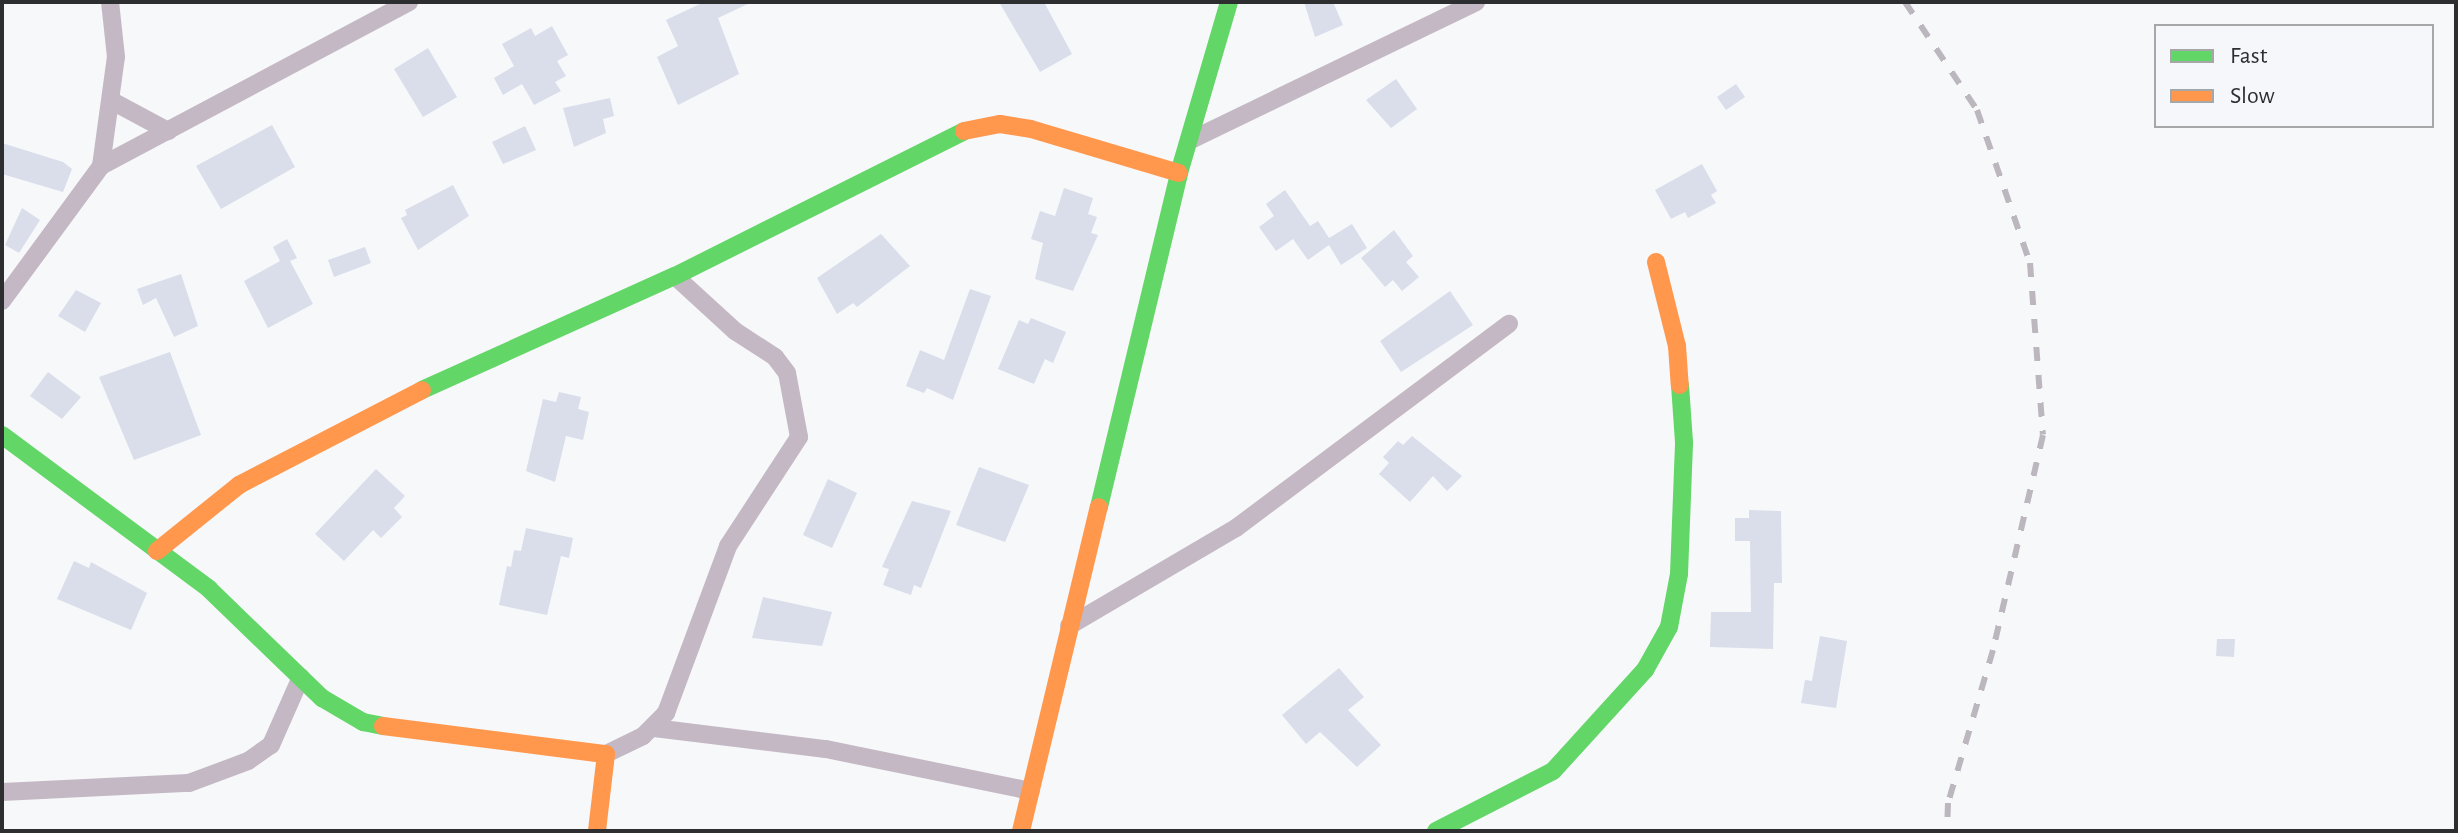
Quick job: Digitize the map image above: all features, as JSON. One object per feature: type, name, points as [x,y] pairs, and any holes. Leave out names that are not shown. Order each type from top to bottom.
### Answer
[{"type":"street","points":[[101,166],[116,57],[110,2]]},
{"type":"street","points":[[2,301],[101,166],[409,2]]},
{"type":"street","points":[[1021,831],[1179,173],[1229,2]]},
{"type":"street","points":[[1189,141],[1476,2]]},
{"type":"street","points":[[112,101],[168,131]]},
{"type":"street","points":[[157,551],[239,485],[346,425],[675,276],[967,130],[1000,124],[1031,129],[1179,173]]},
{"type":"street","points":[[1436,831],[1553,771],[1616,706],[1669,627],[1679,574],[1684,442],[1677,346],[1656,262]]},
{"type":"street","points":[[2,435],[209,589],[322,698],[363,722],[415,733],[606,754],[654,728],[666,713],[728,546],[750,504],[799,437],[787,373],[675,276]]},
{"type":"street","points":[[1069,626],[1236,528],[1509,324]]},
{"type":"street","points":[[2,792],[189,783],[248,761],[271,745],[301,677]]},
{"type":"street","points":[[654,728],[826,749],[1031,791]]},
{"type":"street","points":[[597,831],[606,754]]},
{"type":"building","points":[[704,2],[752,2],[718,18],[739,74],[678,105],[657,57],[678,46],[666,20]]},
{"type":"building","points":[[999,2],[1044,2],[1072,54],[1040,72]]},
{"type":"building","points":[[1304,2],[1333,2],[1343,25],[1315,37]]},
{"type":"building","points":[[552,26],[568,55],[557,61],[566,76],[555,82],[561,91],[534,105],[522,84],[503,95],[494,78],[514,66],[502,44],[531,28],[535,36]]},
{"type":"building","points":[[428,48],[457,97],[423,117],[394,69]]},
{"type":"building","points":[[1396,79],[1417,109],[1391,128],[1366,100]]},
{"type":"building","points":[[1736,84],[1745,97],[1726,110],[1717,97]]},
{"type":"building","points":[[610,98],[614,116],[603,119],[606,133],[574,147],[563,108]]},
{"type":"building","points":[[272,125],[295,167],[221,209],[196,166]]},
{"type":"building","points":[[525,126],[536,150],[503,164],[492,142]]},
{"type":"building","points":[[2,143],[63,162],[72,169],[63,192],[2,174]]},
{"type":"building","points":[[1702,164],[1717,191],[1711,195],[1716,203],[1688,218],[1685,212],[1671,219],[1655,190]]},
{"type":"building","points":[[453,185],[469,216],[418,250],[401,218],[407,215],[405,210]]},
{"type":"building","points":[[1064,188],[1093,198],[1088,214],[1097,217],[1091,233],[1098,235],[1073,291],[1035,279],[1043,243],[1031,239],[1040,211],[1055,216]]},
{"type":"building","points":[[1285,190],[1310,226],[1318,221],[1329,238],[1352,224],[1367,248],[1341,265],[1329,245],[1308,260],[1293,239],[1276,251],[1259,227],[1274,216],[1266,204]]},
{"type":"building","points":[[22,208],[40,220],[19,253],[5,245]]},
{"type":"building","points":[[1394,230],[1413,256],[1406,262],[1419,277],[1402,291],[1393,280],[1385,287],[1361,258]]},
{"type":"building","points":[[881,234],[910,266],[857,307],[853,303],[837,314],[817,278]]},
{"type":"building","points":[[287,239],[297,258],[290,261],[313,304],[268,328],[244,281],[280,261],[273,247]]},
{"type":"building","points":[[365,247],[371,263],[334,277],[328,260]]},
{"type":"building","points":[[181,274],[198,326],[174,337],[156,298],[143,305],[137,289]]},
{"type":"building","points":[[970,289],[991,296],[953,400],[927,388],[924,393],[906,386],[920,350],[944,360]]},
{"type":"building","points":[[76,290],[101,303],[85,332],[58,316]]},
{"type":"building","points":[[1450,291],[1473,325],[1401,372],[1380,341]]},
{"type":"building","points":[[1031,318],[1066,332],[1053,363],[1045,359],[1034,384],[998,369],[1019,320],[1028,324]]},
{"type":"building","points":[[170,352],[201,435],[134,460],[99,377]]},
{"type":"building","points":[[48,372],[81,397],[62,419],[30,396]]},
{"type":"building","points":[[559,392],[581,397],[578,409],[589,412],[583,440],[566,436],[555,482],[526,471],[543,399],[556,402]]},
{"type":"building","points":[[1412,436],[1462,476],[1447,491],[1433,476],[1410,502],[1379,474],[1389,463],[1383,457],[1398,441],[1403,445]]},
{"type":"building","points":[[979,467],[1029,485],[1005,542],[956,525]]},
{"type":"building","points":[[376,469],[405,496],[394,508],[402,517],[381,538],[373,530],[344,561],[315,534]]},
{"type":"building","points":[[828,479],[857,493],[832,548],[803,535]]},
{"type":"building","points":[[912,501],[951,511],[921,588],[914,585],[911,595],[883,585],[889,569],[882,567]]},
{"type":"building","points":[[1749,510],[1781,511],[1782,583],[1774,583],[1773,649],[1710,647],[1711,612],[1751,612],[1750,541],[1735,541],[1735,518],[1749,518]]},
{"type":"building","points":[[526,528],[573,538],[569,558],[561,556],[547,615],[499,605],[507,566],[511,567],[514,550],[521,551]]},
{"type":"building","points":[[74,561],[89,568],[91,562],[147,593],[131,630],[57,599]]},
{"type":"building","points":[[763,597],[832,612],[822,646],[752,638]]},
{"type":"building","points":[[1820,636],[1847,641],[1836,708],[1801,703],[1805,680],[1812,681]]},
{"type":"building","points":[[2217,639],[2235,639],[2234,657],[2216,656]]},
{"type":"building","points":[[1339,668],[1364,697],[1348,710],[1381,745],[1357,767],[1320,732],[1306,744],[1282,715]]},
{"type":"railway","points":[[1905,2],[1977,110],[2030,263],[2043,435],[1993,650],[1948,803],[1947,831]]},
{"type":"traffic: fast","points":[[1099,507],[1179,173],[1229,2]]},
{"type":"traffic: fast","points":[[422,390],[675,276],[964,131]]},
{"type":"traffic: fast","points":[[1436,831],[1553,771],[1645,670],[1669,627],[1679,574],[1684,442],[1680,385]]},
{"type":"traffic: fast","points":[[2,435],[209,589],[322,698],[363,722],[383,726]]},
{"type":"traffic: slow","points":[[964,131],[1000,124],[1031,129],[1179,173]]},
{"type":"traffic: slow","points":[[1656,262],[1677,346],[1680,385]]},
{"type":"traffic: slow","points":[[157,551],[239,485],[422,390]]},
{"type":"traffic: slow","points":[[1021,831],[1099,507]]},
{"type":"traffic: slow","points":[[383,726],[606,754],[597,831]]}]
